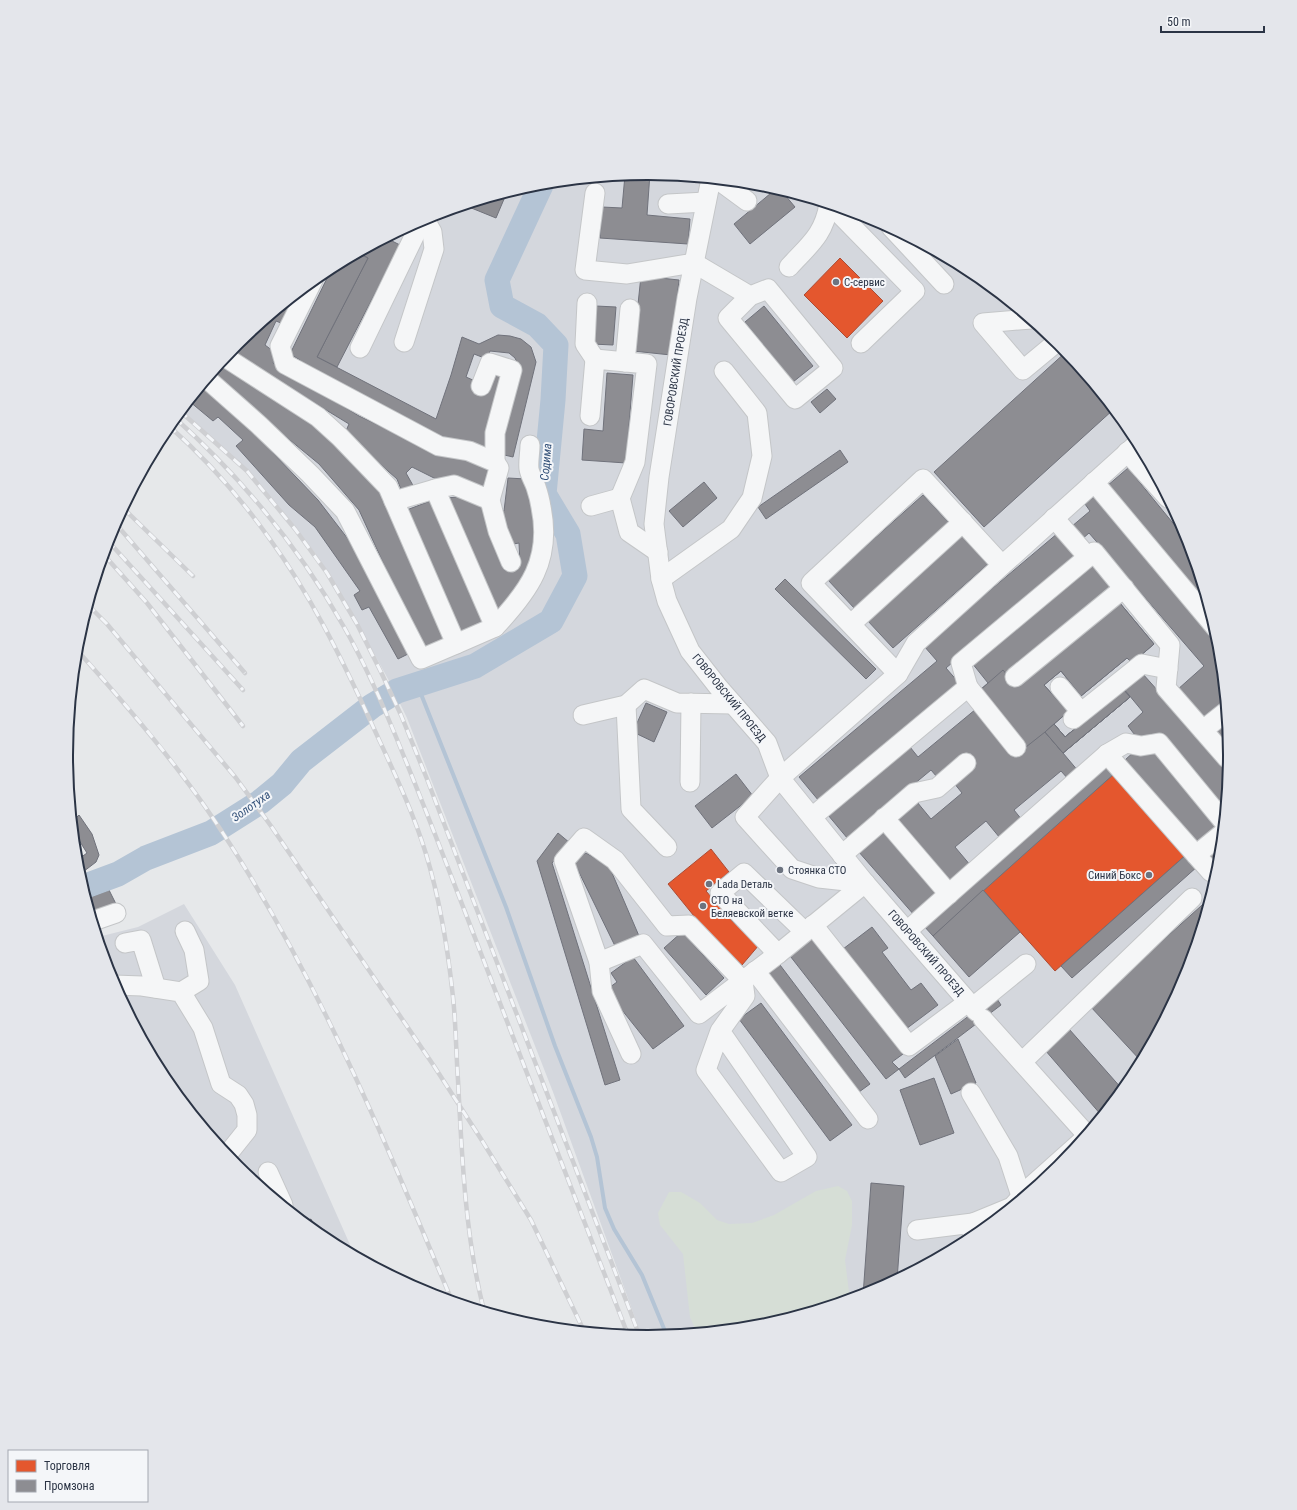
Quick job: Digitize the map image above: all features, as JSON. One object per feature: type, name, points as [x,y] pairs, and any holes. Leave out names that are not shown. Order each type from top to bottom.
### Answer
[{"type":"street","name":"ГОВОРОВСКИЙ ПРОЕЗД","points":[[710,183],[687,298],[659,477],[654,524],[661,579],[667,601],[690,651],[767,743],[780,778],[865,883],[975,1010],[1083,1131]]},
{"type":"street","points":[[724,184],[747,201]]},
{"type":"street","points":[[595,192],[585,270],[627,274],[694,263],[750,296]]},
{"type":"street","points":[[668,204],[706,202]]},
{"type":"street","points":[[789,267],[821,231],[828,209]]},
{"type":"street","points":[[836,211],[915,291],[861,343]]},
{"type":"street","points":[[404,342],[434,248],[432,232],[427,223]]},
{"type":"street","points":[[360,348],[420,227]]},
{"type":"street","points":[[902,238],[944,284]]},
{"type":"street","points":[[768,289],[833,368],[795,399],[728,318],[750,296],[768,289]]},
{"type":"street","points":[[307,291],[280,346],[286,364],[440,446],[469,451],[497,465],[529,470]]},
{"type":"street","points":[[588,303],[585,344],[595,359],[590,416]]},
{"type":"street","points":[[625,362],[630,309]]},
{"type":"street","points":[[1025,320],[983,323],[1023,370],[1052,346]]},
{"type":"street","points":[[595,359],[647,364],[635,462],[620,498],[629,532],[658,552]]},
{"type":"street","points":[[230,360],[318,417],[340,437],[388,487],[456,644]]},
{"type":"street","points":[[481,386],[490,362],[512,370],[495,433],[497,465],[490,500],[498,531],[511,562]]},
{"type":"street","points":[[661,579],[731,529],[752,498],[762,456],[757,412],[724,371]]},
{"type":"street","points":[[211,382],[259,425],[310,474],[345,511],[421,659],[494,626],[516,604],[536,574],[543,546],[544,519],[536,487],[529,470],[530,445]]},
{"type":"street","points":[[865,883],[819,878],[792,869],[745,817],[780,778],[898,674],[916,643],[1133,447],[1148,469]]},
{"type":"street","points":[[898,674],[811,582],[923,479],[1002,565]]},
{"type":"street","points":[[1094,482],[1207,617]]},
{"type":"street","points":[[394,501],[454,485],[490,500]]},
{"type":"street","points":[[435,489],[494,626]]},
{"type":"street","points":[[591,506],[620,498]]},
{"type":"street","points":[[1054,518],[1088,557]]},
{"type":"street","points":[[850,624],[962,522]]},
{"type":"street","points":[[1016,747],[968,687],[961,663],[1094,552],[1170,645],[1166,688],[1224,754]]},
{"type":"street","points":[[1015,677],[1124,588]]},
{"type":"street","points":[[1060,687],[1077,716],[1142,664],[1168,669]]},
{"type":"street","points":[[812,818],[968,687]]},
{"type":"street","points":[[583,715],[626,705],[644,689],[677,703],[733,704]]},
{"type":"street","points":[[690,782],[691,703]]},
{"type":"street","points":[[626,705],[631,809],[667,847]]},
{"type":"street","points":[[1203,730],[1223,714]]},
{"type":"street","points":[[907,931],[1107,754],[1126,743],[1141,746],[1159,743],[1220,818]]},
{"type":"street","points":[[1107,754],[1212,872]]},
{"type":"street","points":[[842,854],[914,793],[937,788],[966,763]]},
{"type":"street","points":[[884,818],[949,894]]},
{"type":"street","points":[[1196,855],[1218,837]]},
{"type":"street","points":[[631,1054],[602,991],[599,962],[564,861],[584,838],[615,860],[667,926],[689,925],[749,976],[868,1118]]},
{"type":"street","points":[[778,954],[720,893],[744,873],[809,929],[909,1046],[975,1010],[1026,964]]},
{"type":"street","points":[[599,962],[644,944],[699,1014],[778,954],[865,883]]},
{"type":"street","points":[[1022,1062],[1192,898]]},
{"type":"street","points":[[98,919],[116,913]]},
{"type":"street","points":[[121,985],[142,986],[181,992],[199,981],[194,950],[185,932]]},
{"type":"street","points":[[125,943],[141,940],[156,988]]},
{"type":"street","points":[[720,1032],[807,1156],[781,1172],[706,1070],[720,1032],[745,996],[749,976]]},
{"type":"street","points":[[181,992],[203,1028],[220,1084],[238,1095],[244,1104],[247,1115],[247,1130],[231,1150]]},
{"type":"street","points":[[972,1093],[1008,1156],[1016,1198]]},
{"type":"street","points":[[268,1172],[279,1196]]},
{"type":"street","points":[[917,1230],[972,1231]]},
{"type":"shaded area","points":[[611,181],[686,181],[724,184],[797,199],[869,223],[903,239],[968,276],[999,298],[1028,322],[1055,348],[1105,405],[1127,435],[1165,500],[1180,535],[1204,606],[1213,643],[1223,717],[1224,755],[1223,793],[1213,867],[1193,940],[1180,975],[1165,1010],[1127,1075],[1081,1134],[1028,1188],[999,1212],[968,1234],[903,1271],[869,1287],[797,1311],[724,1326],[686,1329],[639,1330],[553,1092],[407,718],[388,679],[343,597],[315,553],[284,513],[246,471],[186,414],[216,376],[242,348],[269,322],[298,298],[329,276],[361,257],[428,223],[500,199],[573,184]]},
{"type":"shaded area","points":[[184,904],[235,985],[351,1247],[329,1234],[298,1212],[269,1188],[216,1134],[170,1075],[132,1010],[103,936],[138,927]]},
{"type":"shaded area","points":[[838,1186],[847,1191],[852,1201],[852,1225],[845,1260],[849,1294],[797,1311],[761,1319],[724,1326],[695,1328],[690,1317],[683,1254],[660,1225],[658,1213],[669,1192],[681,1192],[700,1203],[717,1220],[729,1224],[752,1223],[774,1215],[816,1191]]},
{"type":"building: Торговля","points":[[840,258],[883,301],[847,338],[804,295]]},
{"type":"building: Торговля","points":[[1115,773],[1187,854],[1055,971],[983,890]]},
{"type":"building: Торговля","name":"СТО на Беляевской ветке","points":[[711,849],[729,872],[706,891],[732,921],[759,945],[742,965],[707,932],[668,884]]},
{"type":"building: Промзона","points":[[649,180],[647,215],[690,219],[688,244],[600,238],[602,207],[622,208],[624,181]]},
{"type":"building: Промзона","points":[[771,193],[786,197],[795,207],[750,244],[734,224]]},
{"type":"building: Промзона","points":[[504,198],[496,218],[471,208]]},
{"type":"building: Промзона","points":[[391,241],[400,245],[337,367],[317,357],[368,258],[363,256]]},
{"type":"building: Промзона","points":[[363,256],[368,258],[317,357],[436,419],[462,337],[479,344],[498,335],[521,339],[531,347],[536,362],[513,457],[500,454],[520,369],[515,358],[509,353],[490,351],[487,359],[474,354],[466,377],[475,381],[492,371],[505,376],[487,451],[441,441],[298,366],[300,360],[290,354],[328,277]]},
{"type":"building: Промзона","points":[[641,276],[679,280],[671,355],[633,351]]},
{"type":"building: Промзона","points":[[289,305],[281,323],[276,321],[265,345],[277,354],[273,363],[359,416],[438,453],[466,458],[493,469],[486,489],[456,476],[444,483],[412,467],[406,473],[415,489],[402,492],[397,479],[345,433],[349,424],[236,355],[269,322]]},
{"type":"building: Промзона","points":[[596,306],[616,307],[613,345],[592,344]]},
{"type":"building: Промзона","points":[[764,306],[813,366],[793,382],[745,322]]},
{"type":"building: Промзона","points":[[1062,356],[1110,412],[984,527],[934,472]]},
{"type":"building: Промзона","points":[[224,368],[318,428],[359,467],[384,496],[447,638],[423,650],[359,510],[319,464],[214,378]]},
{"type":"building: Промзона","points":[[607,373],[633,375],[626,463],[582,460],[584,429],[603,431]]},
{"type":"building: Промзона","points":[[207,387],[252,431],[318,500],[348,539],[412,652],[398,659],[369,607],[362,610],[354,595],[360,591],[315,527],[289,505],[236,446],[243,440],[218,417],[213,421],[193,404]]},
{"type":"building: Промзона","points":[[827,389],[836,399],[820,413],[811,402]]},
{"type":"building: Промзона","points":[[840,450],[848,462],[766,519],[758,507]]},
{"type":"building: Промзона","points":[[1128,468],[1177,528],[1193,570],[1203,604],[1107,486]]},
{"type":"building: Промзона","points":[[508,478],[526,479],[536,512],[534,567],[496,614],[446,498],[458,497],[483,501],[508,571],[520,565],[519,543],[508,545],[498,511],[504,511]]},
{"type":"building: Промзона","points":[[704,482],[717,498],[683,527],[669,511]]},
{"type":"building: Промзона","points":[[923,495],[950,524],[855,609],[828,580]]},
{"type":"building: Промзона","points":[[1096,495],[1209,628],[1219,680],[1222,705],[1203,720],[1177,690],[1204,666],[1089,533],[1081,540],[1071,527],[1090,511],[1085,504]]},
{"type":"building: Промзона","points":[[433,500],[486,627],[459,639],[404,511]]},
{"type":"building: Промзона","points":[[1058,533],[1078,556],[946,668],[959,683],[819,801],[799,777],[937,661],[924,646]]},
{"type":"building: Промзона","points":[[962,535],[988,564],[893,648],[867,620]]},
{"type":"building: Промзона","points":[[1093,565],[1111,588],[1005,674],[1017,687],[1119,602],[1154,644],[1132,663],[1127,658],[1081,696],[1061,671],[1044,685],[1068,712],[1054,724],[1065,737],[1123,689],[1130,697],[1063,753],[1079,772],[1069,780],[1061,771],[1014,810],[1022,820],[1000,838],[986,821],[955,847],[971,866],[951,883],[897,819],[917,802],[931,819],[962,793],[954,783],[975,766],[965,753],[937,777],[931,770],[848,839],[828,815],[910,747],[918,757],[976,709],[1015,756],[1026,747],[979,691],[988,683],[972,663]]},
{"type":"building: Промзона","points":[[785,579],[876,669],[866,679],[775,589]]},
{"type":"building: Промзона","points":[[1119,602],[1154,644],[1132,663],[1127,658],[1081,696],[1061,671],[1044,685],[1068,712],[1054,724],[1065,737],[1123,689],[1130,697],[1063,753],[1045,732],[1026,747],[979,691],[1003,670],[1017,687]]},
{"type":"building: Промзона","points":[[1142,673],[1224,764],[1221,808],[1163,735],[1151,734],[1141,743],[1128,726],[1143,712],[1124,689]]},
{"type":"building: Промзона","points":[[1123,689],[1130,697],[1063,753],[1045,732],[1054,724],[1065,737]]},
{"type":"building: Промзона","points":[[1123,689],[1130,697],[1063,753],[1045,732],[1054,724],[1065,737]]},
{"type":"building: Промзона","points":[[646,703],[667,712],[654,742],[633,732]]},
{"type":"building: Промзона","points":[[1223,722],[1224,741],[1214,730]]},
{"type":"building: Промзона","points":[[1136,750],[1157,750],[1218,824],[1197,844],[1125,760]]},
{"type":"building: Промзона","points":[[1106,763],[1115,773],[933,936],[923,925]]},
{"type":"building: Промзона","points":[[736,774],[753,796],[712,828],[695,806]]},
{"type":"building: Промзона","points":[[79,815],[92,834],[99,855],[96,862],[85,871],[82,856],[87,853],[80,841],[77,817]]},
{"type":"building: Промзона","points":[[882,830],[939,895],[915,916],[858,851]]},
{"type":"building: Промзона","points":[[558,833],[570,843],[552,863],[620,1080],[605,1085],[537,861]]},
{"type":"building: Промзона","points":[[1216,847],[1214,862],[1205,856]]},
{"type":"building: Промзона","points":[[586,853],[609,866],[639,936],[616,948],[573,860]]},
{"type":"building: Промзона","points":[[1187,854],[1198,866],[1072,978],[1061,966]]},
{"type":"building: Промзона","points":[[109,890],[116,904],[95,911],[91,897]]},
{"type":"building: Промзона","points":[[983,890],[1020,932],[969,977],[933,936]]},
{"type":"building: Промзона","points":[[1204,903],[1193,940],[1165,1010],[1138,1058],[1090,1006]]},
{"type":"building: Промзона","points":[[872,927],[888,948],[882,952],[911,990],[921,983],[938,1005],[906,1029],[843,949]]},
{"type":"building: Промзона","points":[[682,932],[724,978],[706,995],[664,948]]},
{"type":"building: Промзона","points":[[809,934],[903,1054],[892,1062],[899,1069],[886,1079],[787,952]]},
{"type":"building: Промзона","points":[[633,957],[684,1026],[653,1049],[606,990],[617,982],[611,973]]},
{"type":"building: Промзона","points":[[777,961],[870,1084],[859,1092],[766,969]]},
{"type":"building: Промзона","points":[[995,996],[1001,1005],[905,1078],[899,1069]]},
{"type":"building: Промзона","points":[[761,1003],[852,1125],[830,1141],[739,1019]]},
{"type":"building: Промзона","points":[[1069,1029],[1119,1086],[1099,1112],[1045,1050]]},
{"type":"building: Промзона","points":[[958,1039],[976,1083],[951,1094],[935,1056]]},
{"type":"building: Промзона","points":[[934,1078],[954,1133],[920,1145],[900,1090]]},
{"type":"building: Промзона","points":[[871,1183],[904,1186],[897,1274],[863,1289]]},
{"type":"waterway","name":"Содима","points":[[88,885],[118,874],[146,858],[211,833],[260,802],[282,784],[301,761],[372,706],[397,691],[475,666],[551,621],[575,576],[568,534],[544,494],[553,400],[556,345],[537,325],[502,306],[497,280],[539,191]]},
{"type":"waterway","points":[[417,684],[506,907],[555,1046],[591,1137],[597,1157],[605,1208],[614,1229],[642,1275],[664,1330]]},
{"type":"railway","points":[[185,415],[247,471],[295,529],[327,573],[357,624],[381,672],[401,715],[427,779],[637,1330]]},
{"type":"railway","points":[[179,422],[200,441],[246,490],[289,542],[327,598],[369,675],[423,805],[626,1329]]},
{"type":"railway","points":[[174,430],[209,465],[234,493],[269,538],[298,581],[324,626],[359,696],[414,820],[426,854],[435,889],[449,961],[455,1018],[465,1196],[472,1254],[483,1306]]},
{"type":"railway","points":[[127,512],[193,576]]},
{"type":"railway","points":[[120,529],[245,673]]},
{"type":"railway","points":[[113,546],[243,690]]},
{"type":"railway","points":[[108,559],[147,603],[243,726]]},
{"type":"railway","points":[[92,609],[107,624],[236,778],[271,826],[434,1066],[481,1139],[531,1220],[582,1327]]},
{"type":"railway","points":[[82,656],[144,727],[191,787],[244,866],[279,925],[342,1048],[371,1111],[449,1295]]},
{"type":"place","name":"С-сервис","points":[[836,282]]},
{"type":"place","name":"Стоянка СТО","points":[[780,870]]},
{"type":"place","name":"Синий Бокс","points":[[1149,875]]},
{"type":"place","name":"Lada Dеталь","points":[[709,884]]},
{"type":"place","name":"СТО на Беляевской ветке","points":[[703,906]]},
{"type":"water label","name":"Золотуха","points":[[251,806]]}]
